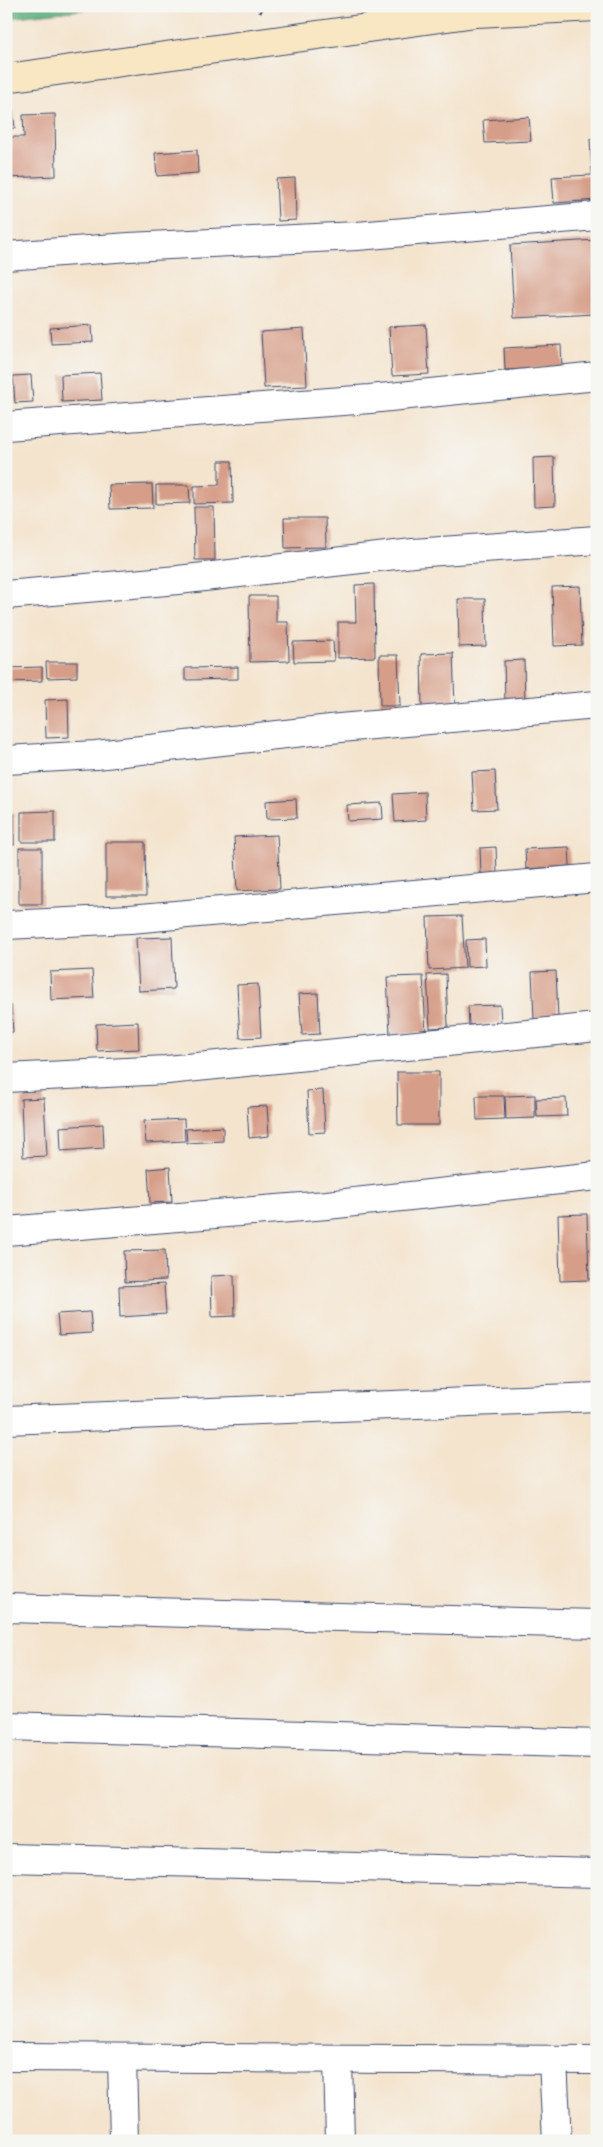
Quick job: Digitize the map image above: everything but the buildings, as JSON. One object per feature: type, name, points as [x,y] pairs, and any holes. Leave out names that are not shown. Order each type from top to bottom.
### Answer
[{"type":"main road","points":[[6,78],[476,13],[597,7]]},
{"type":"street","points":[[6,256],[129,247],[357,236],[597,216]]},
{"type":"street","points":[[6,426],[370,400],[597,376]]},
{"type":"street","points":[[6,595],[178,580],[413,553],[597,540]]},
{"type":"street","points":[[6,760],[96,755],[340,728],[597,706]]},
{"type":"street","points":[[6,924],[140,918],[597,878]]},
{"type":"street","points":[[6,1078],[167,1070],[597,1027]]},
{"type":"street","points":[[6,1231],[327,1204],[597,1176]]},
{"type":"street","points":[[6,1420],[597,1397]]},
{"type":"street","points":[[6,1608],[597,1624]]},
{"type":"street","points":[[6,1726],[597,1744]]},
{"type":"street","points":[[6,1858],[597,1873]]},
{"type":"street","points":[[6,2057],[597,2060]]},
{"type":"street","points":[[122,2058],[124,2141]]},
{"type":"street","points":[[338,2059],[340,2141]]},
{"type":"street","points":[[553,2060],[557,2141]]},
{"type":"green space","points":[[6,6],[120,6],[6,18]]}]
